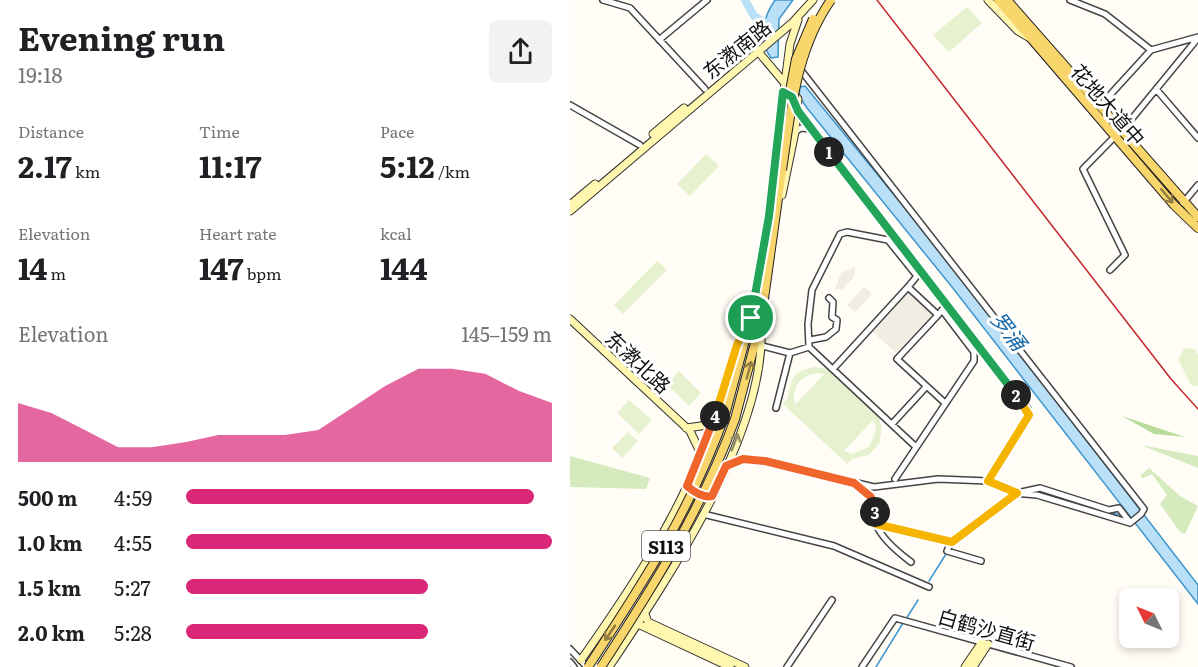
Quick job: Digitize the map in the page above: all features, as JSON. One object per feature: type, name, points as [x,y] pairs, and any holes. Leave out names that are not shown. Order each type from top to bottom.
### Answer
[{"type":"main road","points":[[780,170],[796,59],[808,27],[825,0]]},
{"type":"main road","points":[[780,170],[801,62],[817,21],[831,0]]},
{"type":"main road","points":[[993,0],[1043,52]]},
{"type":"main road","name":"花地大道中","points":[[998,0],[1118,134],[1198,217]]},
{"type":"main road","name":"花地大道中","points":[[1007,0],[1099,107],[1174,205],[1198,228]]},
{"type":"main road","name":"S113","points":[[601,667],[684,535],[711,479],[735,419],[761,320],[780,170]]},
{"type":"main road","name":"S113","points":[[588,667],[671,537],[704,469],[725,415],[751,318],[773,215]]},
{"type":"street","points":[[603,0],[630,8]]},
{"type":"street","points":[[622,0],[705,89]]},
{"type":"street","points":[[630,8],[632,0]]},
{"type":"street","points":[[659,40],[707,0]]},
{"type":"street","points":[[773,215],[783,92],[792,35],[802,12],[813,0]]},
{"type":"street","points":[[988,0],[1018,31],[1029,37]]},
{"type":"street","points":[[1070,0],[1106,14],[1150,50]]},
{"type":"street","name":"东漖南路","points":[[570,211],[802,12]]},
{"type":"street","points":[[1099,107],[1150,50],[1198,37]]},
{"type":"street","points":[[1110,270],[1125,255],[1083,169],[1118,134],[1198,37]]},
{"type":"street","points":[[759,48],[797,96],[795,132],[773,215]]},
{"type":"street","points":[[759,48],[783,92],[792,97],[811,129],[933,290],[1028,409],[1029,415],[988,481]]},
{"type":"street","name":"东漖南路","points":[[570,205],[705,89],[759,48]]},
{"type":"street","points":[[789,55],[1144,509],[1142,514],[1130,523]]},
{"type":"street","points":[[1156,89],[1198,138]]},
{"type":"street","points":[[570,105],[639,145]]},
{"type":"street","points":[[795,132],[801,128],[811,129]]},
{"type":"street","points":[[1183,202],[1198,185]]},
{"type":"street","points":[[833,369],[917,276],[888,240],[847,232],[840,234],[812,290],[808,324],[810,343],[833,369],[916,447]]},
{"type":"street","points":[[908,287],[938,315]]},
{"type":"street","points":[[923,301],[933,290]]},
{"type":"street","points":[[762,346],[790,353],[826,337],[836,329],[837,320],[831,313],[833,302],[829,298]]},
{"type":"street","points":[[895,479],[945,404],[975,356],[942,310],[897,359],[945,404]]},
{"type":"street","points":[[581,660],[663,536],[701,454],[737,345],[751,318]]},
{"type":"street","name":"东漖北路","points":[[570,319],[686,428],[701,454]]},
{"type":"street","points":[[609,667],[678,563],[726,466],[751,398],[762,346],[761,320]]},
{"type":"street","points":[[776,408],[790,353]]},
{"type":"street","points":[[891,424],[926,387]]},
{"type":"street","points":[[686,428],[702,426],[714,418]]},
{"type":"street","points":[[726,466],[743,459],[765,461],[874,487],[938,479],[988,481],[1017,493],[1037,495],[1130,523]]},
{"type":"street","points":[[854,483],[871,497],[876,524],[884,537],[911,562]]},
{"type":"street","points":[[687,486],[703,496],[712,496]]},
{"type":"street","points":[[981,561],[947,551],[951,542],[1017,493],[1040,488],[1109,510],[1119,508],[1130,523]]},
{"type":"street","points":[[703,514],[834,546],[929,587]]},
{"type":"street","points":[[876,524],[951,542]]},
{"type":"street","points":[[787,667],[831,600]]},
{"type":"street","points":[[615,611],[649,630],[730,667]]},
{"type":"street","points":[[645,614],[648,622],[657,627],[745,667]]},
{"type":"street","name":"白鹤沙直街","points":[[862,667],[895,618],[1070,667]]},
{"type":"street","points":[[638,624],[657,627]]},
{"type":"street","points":[[631,634],[649,630]]},
{"type":"street","points":[[966,667],[985,643]]},
{"type":"street","points":[[973,667],[985,643]]},
{"type":"street","points":[[570,649],[588,667]]},
{"type":"street","points":[[570,662],[574,667]]},
{"type":"green space","points":[[967,7],[982,23],[949,52],[933,35]]},
{"type":"green space","points":[[706,154],[719,166],[690,196],[677,184]]},
{"type":"green space","points":[[657,261],[667,270],[623,314],[614,305]]},
{"type":"green space","points":[[1184,349],[1195,349],[1198,355],[1198,386],[1191,385],[1178,359]]},
{"type":"green space","points":[[814,367],[829,369],[878,415],[882,427],[879,444],[869,455],[852,459],[847,464],[783,404],[787,399],[791,382],[797,373]],"holes":[[[816,373],[824,374],[795,405],[795,388],[805,377]],[[874,419],[876,430],[869,447],[851,454],[844,451]]]},
{"type":"green space","points":[[679,371],[701,393],[689,406],[667,384]]},
{"type":"green space","points":[[629,400],[652,420],[639,434],[617,413]]},
{"type":"green space","points":[[1122,416],[1185,437],[1154,434]]},
{"type":"green space","points":[[628,432],[638,441],[622,458],[612,448]]},
{"type":"green space","points":[[1141,445],[1198,456],[1198,468]]},
{"type":"green space","points":[[570,456],[650,478],[646,489],[570,487]]},
{"type":"green space","points":[[1149,468],[1180,496],[1198,506],[1185,534],[1180,532],[1160,504],[1167,495],[1152,474],[1143,478],[1140,476]]},
{"type":"shaded area","points":[[855,267],[855,276],[843,289],[835,289],[841,273]]},
{"type":"shaded area","points":[[864,287],[872,294],[855,312],[847,305]]},
{"type":"shaded area","points":[[912,289],[935,311],[896,353],[873,332]]},
{"type":"water","points":[[775,0],[793,0],[779,19],[778,57],[771,58],[763,36],[767,14]]},
{"type":"water","points":[[805,86],[950,263],[1198,585],[1198,604],[952,287],[807,108],[799,96],[800,87]]},
{"type":"waterway","points":[[745,0],[754,16],[771,26]]},
{"type":"waterway","points":[[1037,493],[1120,515]]},
{"type":"waterway","points":[[951,549],[970,532]]},
{"type":"waterway","points":[[929,581],[946,554]]},
{"type":"waterway","points":[[906,619],[918,600]]},
{"type":"waterway","points":[[876,667],[903,623]]},
{"type":"railway","points":[[877,0],[1171,379],[1198,409]]},
{"type":"route","points":[[783,92],[796,102],[798,111],[933,290],[1028,409],[1029,415],[988,481],[1012,493],[1017,493],[952,542],[876,524],[871,497],[854,483],[765,461],[743,459],[726,466],[712,496],[700,495],[692,490],[687,486],[723,393],[737,345],[751,318],[769,216],[772,172],[783,92]]},
{"type":"water label","name":"罗涌","points":[[1010,330]]}]
